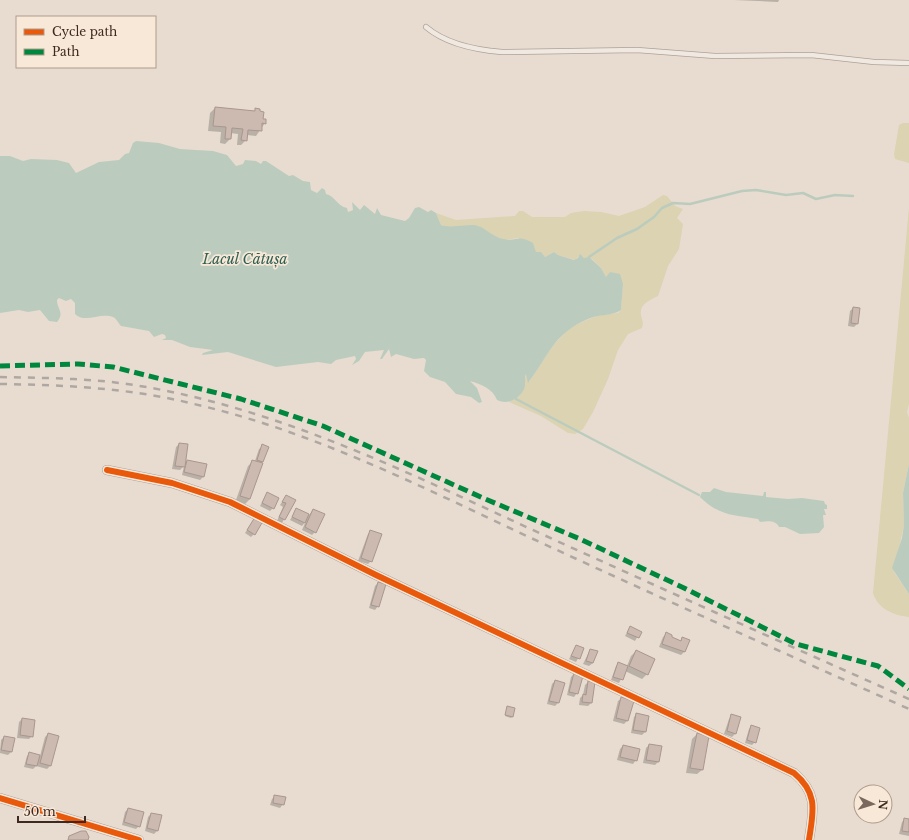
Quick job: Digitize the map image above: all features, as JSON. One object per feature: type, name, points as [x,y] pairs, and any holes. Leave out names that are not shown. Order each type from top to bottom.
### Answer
[{"type":"street","points":[[107,470],[172,483],[230,502],[390,582],[794,773],[802,780],[808,789],[813,802],[809,840]]},
{"type":"street","points":[[0,798],[139,840]]},
{"type":"lane","points":[[426,27],[436,34],[458,43],[479,49],[502,52],[637,50],[715,56],[811,55],[909,63]]},
{"type":"shaded area","points":[[909,123],[909,163],[895,159],[894,154],[899,125]]},
{"type":"shaded area","points":[[663,195],[667,196],[675,206],[683,209],[677,218],[683,224],[679,249],[668,266],[658,296],[644,304],[642,307],[642,328],[628,334],[618,350],[608,379],[593,412],[583,429],[575,434],[568,433],[541,416],[509,402],[521,394],[527,373],[529,382],[551,348],[570,327],[599,315],[618,313],[621,310],[623,284],[606,277],[601,268],[592,259],[584,258],[580,255],[575,260],[558,255],[554,252],[545,257],[535,252],[535,248],[518,238],[504,240],[478,226],[446,227],[441,225],[436,213],[456,220],[515,216],[519,211],[523,211],[532,217],[565,217],[571,213],[584,211],[601,212],[619,216],[645,207]]},
{"type":"shaded area","points":[[909,208],[909,404],[907,412],[909,418],[909,464],[903,493],[904,525],[894,572],[909,594],[909,617],[897,615],[882,607],[875,599],[873,593]]},
{"type":"water","name":"Lacul Cătușa","points":[[136,141],[159,143],[180,149],[213,151],[227,155],[236,166],[243,164],[245,160],[256,161],[261,164],[263,161],[266,161],[289,176],[293,175],[303,181],[310,182],[311,190],[317,193],[322,188],[325,190],[326,194],[347,208],[348,212],[353,210],[352,202],[360,210],[364,205],[375,214],[377,208],[381,215],[405,221],[409,218],[415,208],[419,207],[428,212],[431,210],[436,213],[441,225],[475,225],[499,238],[508,240],[528,240],[533,243],[536,252],[541,252],[545,257],[554,252],[558,255],[574,260],[578,258],[580,254],[584,258],[589,257],[601,268],[606,277],[610,272],[620,274],[623,284],[621,310],[614,313],[592,317],[567,331],[553,346],[528,383],[526,374],[524,389],[516,399],[509,402],[497,400],[490,390],[470,381],[477,388],[482,402],[479,403],[471,397],[456,394],[445,382],[430,377],[424,371],[426,360],[424,358],[414,359],[396,354],[391,357],[389,349],[382,359],[380,359],[384,350],[365,352],[359,361],[352,365],[356,359],[355,356],[336,360],[331,364],[318,362],[276,367],[228,352],[202,355],[203,353],[213,350],[190,347],[172,340],[162,340],[166,338],[165,335],[162,334],[154,337],[149,331],[121,326],[113,317],[79,317],[75,314],[75,303],[71,299],[66,301],[59,298],[57,300],[61,313],[57,322],[49,321],[40,310],[28,312],[19,310],[0,313],[0,156],[10,156],[23,161],[31,159],[57,160],[69,163],[76,173],[99,162],[119,160],[125,154],[129,153],[133,143]]},
{"type":"water","points":[[909,464],[909,594],[892,568],[902,538],[904,525],[903,493]]},
{"type":"water","points":[[714,488],[726,492],[763,496],[764,492],[766,492],[766,497],[788,499],[802,498],[824,501],[827,505],[827,509],[824,509],[826,515],[823,515],[824,527],[819,533],[800,534],[785,527],[779,527],[774,522],[760,522],[758,519],[727,514],[714,508],[700,497],[702,492],[710,492]]},
{"type":"building","points":[[215,107],[255,111],[255,108],[260,109],[260,111],[264,112],[263,119],[266,119],[266,124],[262,123],[262,131],[248,130],[247,141],[241,140],[243,129],[232,128],[231,139],[225,139],[226,127],[213,126]]},
{"type":"building","points":[[853,307],[860,308],[858,324],[851,323]]},
{"type":"building","points":[[179,443],[188,444],[185,467],[175,466]]},
{"type":"building","points":[[262,444],[269,447],[263,462],[257,460]]},
{"type":"building","points":[[187,460],[207,464],[204,477],[184,472]]},
{"type":"building","points":[[252,460],[263,463],[250,499],[240,496]]},
{"type":"building","points":[[267,492],[279,498],[274,509],[262,503]]},
{"type":"building","points":[[286,495],[296,500],[285,520],[279,517],[286,503],[282,502]]},
{"type":"building","points":[[296,508],[309,514],[305,523],[292,517]]},
{"type":"building","points":[[313,509],[325,514],[316,533],[305,527]]},
{"type":"building","points":[[255,517],[263,521],[255,535],[247,530]]},
{"type":"building","points":[[370,530],[382,534],[372,562],[361,558]]},
{"type":"building","points":[[378,582],[386,584],[379,607],[371,605]]},
{"type":"building","points":[[630,626],[642,632],[639,638],[627,633]]},
{"type":"building","points":[[666,632],[672,635],[672,637],[681,641],[682,637],[690,640],[685,652],[662,644]]},
{"type":"building","points":[[576,645],[584,648],[580,659],[571,656]]},
{"type":"building","points":[[590,649],[598,651],[593,663],[586,661]]},
{"type":"building","points":[[636,650],[655,659],[648,675],[629,666]]},
{"type":"building","points":[[618,662],[628,666],[623,680],[613,677]]},
{"type":"building","points":[[574,673],[583,676],[578,694],[569,692]]},
{"type":"building","points":[[555,680],[565,683],[559,703],[549,701]]},
{"type":"building","points":[[588,681],[595,682],[592,703],[582,702],[583,694],[586,695]]},
{"type":"building","points":[[621,697],[634,701],[628,721],[616,718]]},
{"type":"building","points":[[507,706],[515,708],[513,717],[505,715]]},
{"type":"building","points":[[636,713],[649,716],[646,732],[633,730]]},
{"type":"building","points":[[731,714],[741,717],[736,734],[727,731]]},
{"type":"building","points":[[22,718],[35,720],[33,737],[20,735]]},
{"type":"building","points":[[751,725],[760,728],[756,743],[747,740]]},
{"type":"building","points":[[48,733],[59,736],[51,766],[40,763]]},
{"type":"building","points":[[697,733],[709,736],[703,770],[690,768]]},
{"type":"building","points":[[4,736],[15,738],[12,752],[1,750]]},
{"type":"building","points":[[649,744],[662,746],[659,762],[646,760]]},
{"type":"building","points":[[623,745],[640,749],[637,761],[620,757]]},
{"type":"building","points":[[29,752],[40,755],[37,766],[26,764]]},
{"type":"building","points":[[274,795],[286,797],[284,805],[273,803]]},
{"type":"building","points":[[128,808],[144,812],[140,827],[124,822]]},
{"type":"building","points":[[151,813],[162,815],[158,831],[147,828]]},
{"type":"building","points":[[904,818],[909,819],[909,832],[902,831]]},
{"type":"building","points":[[81,831],[86,831],[89,837],[88,840],[68,840],[69,836]]},
{"type":"waterway","points":[[589,257],[617,238],[637,229],[654,217],[662,208],[673,203],[690,204],[742,191],[756,190],[786,195],[803,193],[816,199],[835,195],[853,196]]},
{"type":"waterway","points":[[516,399],[699,495]]},
{"type":"railway","points":[[0,377],[79,379],[127,384],[183,394],[239,409],[293,427],[400,469],[909,699]]},
{"type":"railway","points":[[0,384],[98,388],[146,394],[241,416],[288,431],[424,488],[557,550],[909,709]]},
{"type":"marked path","points":[[0,366],[78,364],[113,367],[241,399],[323,426],[483,498],[580,539],[684,588],[796,644],[878,666],[909,689]]},
{"type":"cycle path","points":[[107,470],[172,483],[230,502],[376,575],[794,773],[802,781],[811,796],[813,812],[809,840]]},
{"type":"cycle path","points":[[0,798],[139,840]]}]
